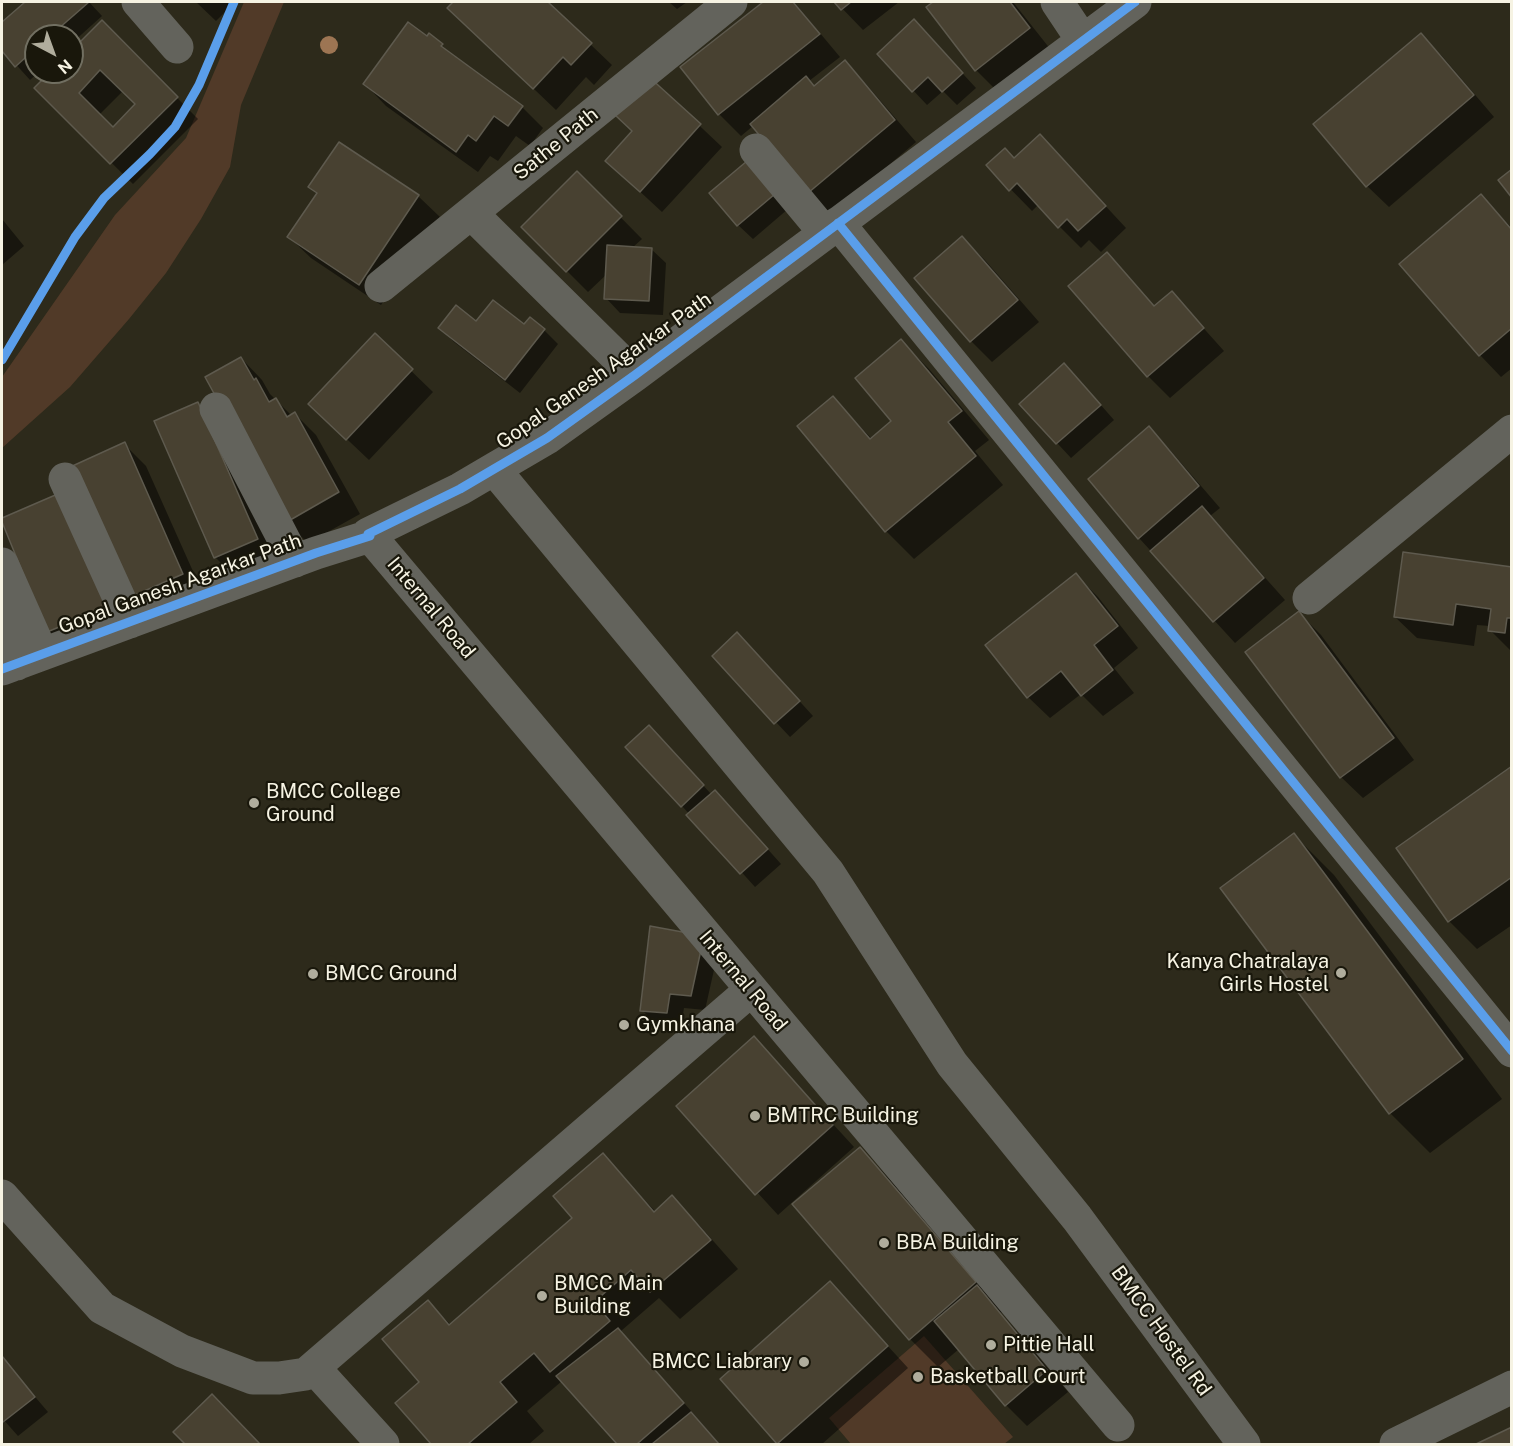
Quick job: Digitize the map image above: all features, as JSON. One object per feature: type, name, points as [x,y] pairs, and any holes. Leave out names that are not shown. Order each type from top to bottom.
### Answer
[{"type":"street","points":[[138,2],[177,47]]},
{"type":"street","name":"Sathe Path","points":[[381,286],[731,2]]},
{"type":"street","points":[[1057,2],[1083,41]]},
{"type":"street","name":"Gopal Ganesh Agarkar Path","points":[[20,662],[295,561],[370,536],[368,534],[460,489],[547,438],[635,375],[1135,2]]},
{"type":"street","points":[[756,150],[832,228],[1512,1051]]},
{"type":"street","points":[[471,213],[635,375]]},
{"type":"street","points":[[216,409],[295,561]]},
{"type":"street","points":[[1309,598],[1512,431]]},
{"type":"street","name":"BMCC Hostel Rd","points":[[494,469],[828,872],[952,1064],[1077,1218],[1244,1444]]},
{"type":"street","points":[[65,479],[130,622]]},
{"type":"street","name":"Internal Road","points":[[370,536],[1118,1425]]},
{"type":"street","points":[[2,564],[20,662]]},
{"type":"street","points":[[3,627],[20,662]]},
{"type":"street","points":[[2,1196],[102,1308],[182,1351],[253,1378],[279,1378],[306,1374],[751,990]]},
{"type":"street","points":[[314,1368],[383,1444]]},
{"type":"street","points":[[1396,1444],[1512,1387]]},
{"type":"shaded area","points":[[244,2],[284,2],[241,105],[230,167],[201,219],[166,273],[129,319],[70,387],[2,448],[2,377],[115,215],[186,138]]},
{"type":"shaded area","name":"Basketball Court","points":[[924,1336],[1013,1437],[1004,1444],[851,1444],[829,1418]]},
{"type":"building","points":[[25,2],[89,2],[64,24],[24,24],[24,59],[15,67],[2,51],[2,22]]},
{"type":"building","points":[[453,2],[548,2],[592,43],[571,65],[563,57],[533,89],[447,8]]},
{"type":"building","points":[[763,2],[793,2],[820,34],[718,115],[680,67]]},
{"type":"building","points":[[834,2],[851,2],[841,10]]},
{"type":"building","points":[[933,2],[1010,2],[1030,28],[975,71],[926,7]]},
{"type":"building","points":[[914,19],[963,73],[942,92],[928,77],[912,92],[877,54]]},
{"type":"building","points":[[102,20],[178,97],[110,164],[34,88],[38,84],[84,84],[84,38]],"holes":[[[100,70],[135,104],[113,127],[79,93]]]},
{"type":"building","points":[[408,22],[427,36],[429,33],[443,44],[441,46],[523,106],[508,126],[494,116],[476,141],[468,135],[456,152],[363,84]]},
{"type":"building","points":[[1421,33],[1474,95],[1366,187],[1313,124]]},
{"type":"building","points":[[845,60],[895,120],[808,193],[750,124],[806,76],[814,86]]},
{"type":"building","points":[[648,76],[701,124],[640,192],[605,161],[632,131],[614,114]]},
{"type":"building","points":[[1040,134],[1106,206],[1078,231],[1067,219],[1058,228],[1017,183],[1009,191],[986,165],[1005,148],[1014,158]]},
{"type":"building","points":[[339,142],[419,195],[359,285],[287,237],[317,193],[308,187]]},
{"type":"building","points":[[747,161],[775,194],[737,226],[709,193]]},
{"type":"building","points":[[1512,169],[1512,198],[1498,180]]},
{"type":"building","points":[[577,171],[622,216],[566,272],[521,227]]},
{"type":"building","points":[[1481,194],[1512,230],[1512,328],[1479,356],[1399,264]]},
{"type":"building","points":[[962,236],[1018,300],[970,342],[914,278]]},
{"type":"building","points":[[607,245],[652,248],[649,301],[604,299]]},
{"type":"building","points":[[1107,252],[1154,306],[1172,291],[1204,328],[1147,377],[1068,286]]},
{"type":"building","points":[[493,300],[524,324],[530,317],[545,329],[505,380],[438,328],[456,305],[476,321]]},
{"type":"building","points":[[375,333],[413,369],[346,440],[308,404]]},
{"type":"building","points":[[901,339],[962,411],[948,422],[976,456],[885,532],[797,426],[833,396],[870,439],[891,421],[855,378]]},
{"type":"building","points":[[241,357],[269,402],[276,398],[287,417],[295,412],[339,492],[285,523],[205,377]]},
{"type":"building","points":[[1064,363],[1101,405],[1056,444],[1019,404]]},
{"type":"building","points":[[198,402],[258,539],[214,558],[154,421]]},
{"type":"building","points":[[1149,426],[1199,486],[1138,539],[1088,479]]},
{"type":"building","points":[[125,442],[183,574],[126,599],[68,468]]},
{"type":"building","points":[[60,493],[108,607],[47,632],[2,518]]},
{"type":"building","points":[[1202,506],[1264,578],[1213,622],[1150,551]]},
{"type":"building","points":[[1403,552],[1512,567],[1512,618],[1507,618],[1505,633],[1488,631],[1491,609],[1456,604],[1453,625],[1394,617]]},
{"type":"building","points":[[1076,573],[1118,626],[1094,645],[1113,670],[1081,696],[1061,671],[1027,698],[985,645]]},
{"type":"building","points":[[1299,611],[1394,738],[1340,778],[1245,652]]},
{"type":"building","points":[[737,632],[800,701],[774,724],[712,656]]},
{"type":"building","points":[[649,725],[704,785],[681,807],[625,747]]},
{"type":"building","points":[[1512,766],[1512,877],[1448,922],[1396,848]]},
{"type":"building","points":[[715,790],[768,849],[740,874],[686,815]]},
{"type":"building","name":"Kanya Chatralaya Girls Hostel","points":[[1294,833],[1463,1059],[1389,1114],[1220,888]]},
{"type":"building","points":[[650,926],[704,936],[691,996],[670,994],[667,1013],[640,1011]]},
{"type":"building","name":"BMTRC Building","points":[[754,1036],[833,1125],[755,1195],[676,1106]]},
{"type":"building","name":"BBA Building","points":[[860,1147],[976,1282],[909,1340],[792,1204]]},
{"type":"building","name":"BMCC Main Building","points":[[603,1153],[654,1212],[672,1195],[711,1240],[650,1292],[631,1270],[594,1302],[610,1321],[550,1372],[534,1353],[500,1382],[517,1402],[468,1444],[431,1444],[395,1403],[419,1382],[382,1339],[428,1300],[449,1325],[572,1218],[553,1196]]},
{"type":"building","name":"BMCC Liabrary","points":[[830,1281],[888,1346],[777,1444],[720,1379]]},
{"type":"building","name":"Pittie Hall","points":[[977,1285],[1047,1370],[1005,1406],[934,1321]]},
{"type":"building","points":[[618,1328],[684,1403],[637,1444],[617,1444],[556,1376]]},
{"type":"building","points":[[2,1356],[35,1397],[3,1422],[2,1421]]},
{"type":"building","points":[[212,1394],[260,1444],[185,1444],[173,1432]]},
{"type":"building","points":[[691,1412],[719,1444],[652,1444]]},
{"type":"building","points":[[1512,1427],[1512,1444],[1476,1444]]},
{"type":"cycle path","points":[[2,360],[75,237],[104,198],[175,127],[199,85],[234,2]]},
{"type":"cycle path","points":[[2,669],[316,553],[370,536],[368,534],[460,489],[547,438],[635,375],[1135,2]]},
{"type":"cycle path","points":[[838,223],[1512,1051]]},
{"type":"place","name":"BMCC College Ground","points":[[254,803]]},
{"type":"place","name":"Kanya Chatralaya Girls Hostel","points":[[1341,973]]},
{"type":"place","name":"BMCC Ground","points":[[313,974]]},
{"type":"place","name":"Gymkhana","points":[[624,1025]]},
{"type":"place","name":"BMTRC Building","points":[[755,1116]]},
{"type":"place","name":"BBA Building","points":[[884,1243]]},
{"type":"place","name":"BMCC Main Building","points":[[542,1296]]},
{"type":"place","name":"Pittie Hall","points":[[991,1345]]},
{"type":"place","name":"BMCC Liabrary","points":[[804,1362]]},
{"type":"place","name":"Basketball Court","points":[[918,1377]]}]
